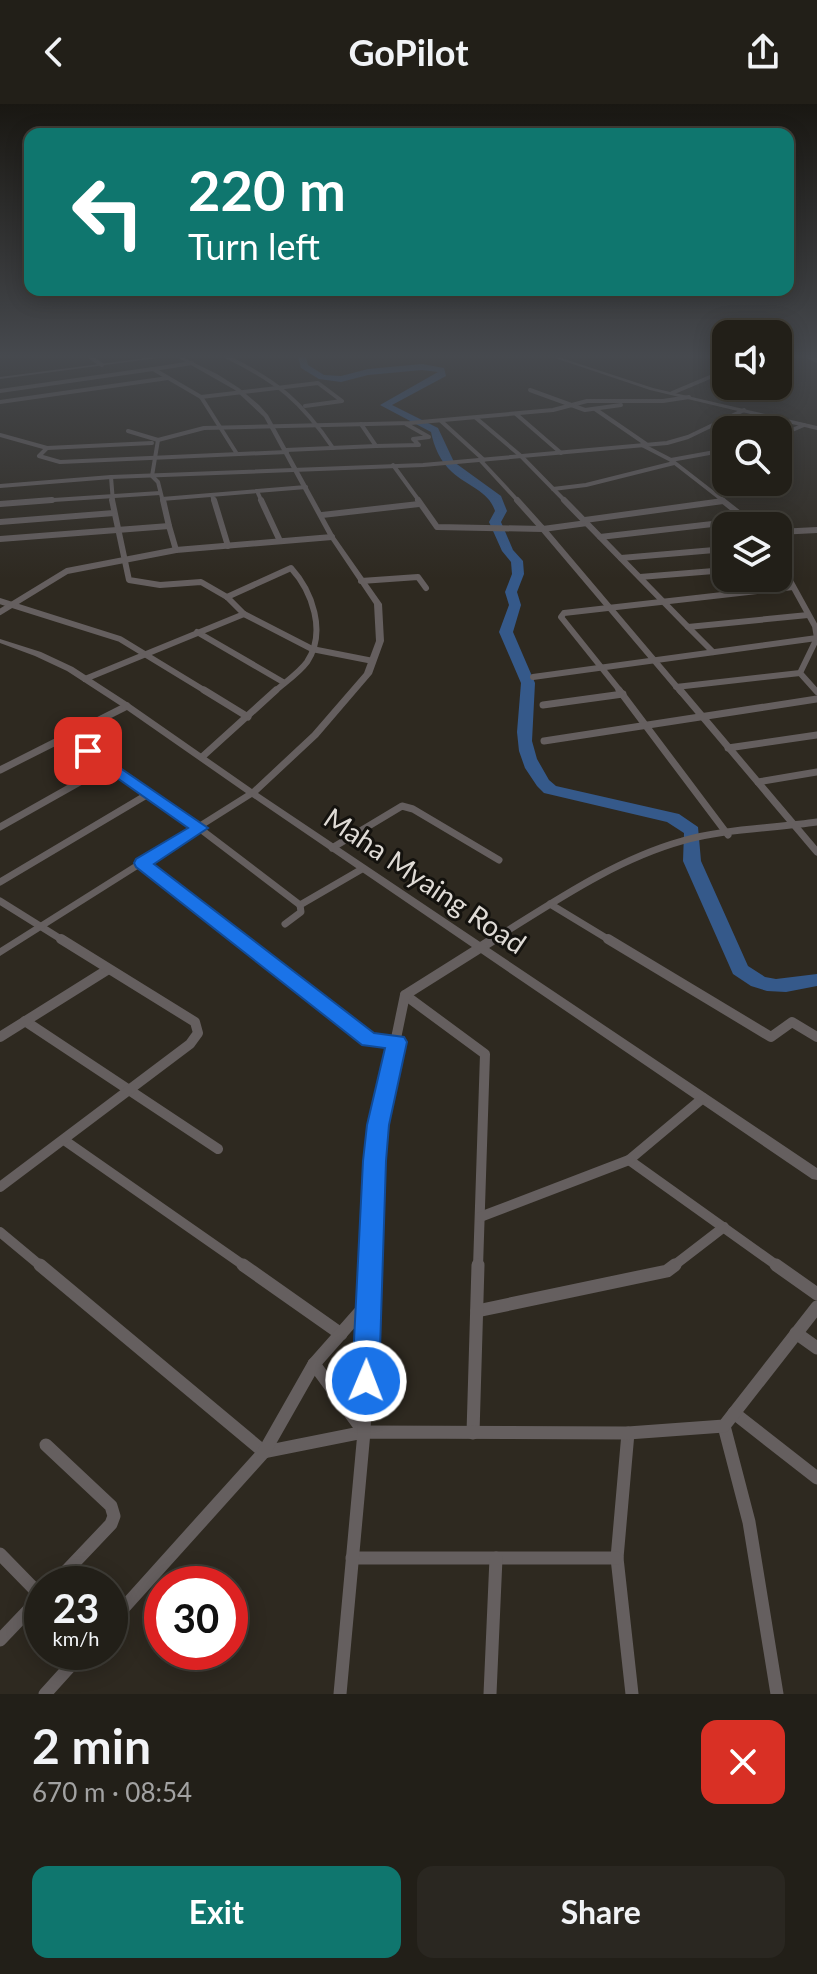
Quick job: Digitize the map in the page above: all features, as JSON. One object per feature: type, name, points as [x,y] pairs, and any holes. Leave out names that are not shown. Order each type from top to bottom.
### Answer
[{"type":"street","points":[[129,431],[158,441]]},
{"type":"street","points":[[0,435],[47,448],[158,441],[190,431]]},
{"type":"street","points":[[225,431],[237,454]]},
{"type":"street","points":[[0,953],[254,792],[315,735],[355,691],[373,661],[380,641],[378,604],[332,537],[273,431]]},
{"type":"street","points":[[322,431],[333,448]]},
{"type":"street","points":[[366,431],[376,446]]},
{"type":"street","points":[[47,448],[39,456],[60,462],[419,445],[413,439],[429,437],[420,431]]},
{"type":"street","points":[[452,431],[482,460],[543,529],[817,852]]},
{"type":"street","points":[[492,431],[521,456],[713,652]]},
{"type":"street","points":[[536,431],[561,453]]},
{"type":"street","points":[[625,431],[673,461],[737,512]]},
{"type":"street","points":[[0,486],[111,477],[423,465],[644,445],[688,437],[700,431]]},
{"type":"street","points":[[152,476],[158,441]]},
{"type":"street","points":[[553,489],[600,482],[712,453]]},
{"type":"street","points":[[393,465],[437,527],[543,529],[723,501]]},
{"type":"street","points":[[152,476],[158,482],[176,550]]},
{"type":"street","points":[[111,477],[111,496],[129,580],[160,585],[201,582],[227,597],[244,614],[312,649],[373,661]]},
{"type":"street","points":[[0,504],[111,496],[212,495],[306,487]]},
{"type":"street","points":[[257,491],[280,541]]},
{"type":"street","points":[[212,495],[228,546]]},
{"type":"street","points":[[322,515],[419,504]]},
{"type":"street","points":[[0,522],[114,513]]},
{"type":"street","points":[[600,537],[712,524]]},
{"type":"street","points":[[0,539],[169,526]]},
{"type":"street","points":[[792,531],[817,530]]},
{"type":"street","points":[[0,612],[67,571],[124,558],[176,550],[332,537]]},
{"type":"street","points":[[621,558],[712,550]]},
{"type":"street","points":[[202,757],[307,662],[312,649],[316,610],[305,582],[291,568],[227,597]]},
{"type":"street","points":[[640,577],[712,571]]},
{"type":"street","points":[[361,581],[418,577],[426,588]]},
{"type":"street","points":[[726,835],[646,724],[561,617],[564,613],[793,587],[816,626],[817,638],[800,673]]},
{"type":"street","points":[[0,601],[120,639],[248,717]]},
{"type":"street","points":[[85,679],[244,614]]},
{"type":"street","points":[[688,627],[808,615]]},
{"type":"street","points":[[197,632],[283,682]]},
{"type":"street","points":[[533,677],[817,638]]},
{"type":"street","name":"Maha Myaing Road","points":[[0,641],[38,654],[127,706],[362,869],[817,1175]]},
{"type":"street","points":[[676,687],[800,673]]},
{"type":"street","points":[[800,673],[817,692]]},
{"type":"street","points":[[543,705],[623,694]]},
{"type":"street","points":[[544,741],[817,699]]},
{"type":"street","points":[[0,770],[127,706]]},
{"type":"street","points":[[728,748],[817,735]]},
{"type":"street","points":[[67,736],[199,828],[300,905],[301,912],[285,924]]},
{"type":"street","points":[[0,827],[110,765]]},
{"type":"street","points":[[758,782],[817,772]]},
{"type":"street","points":[[0,882],[150,793]]},
{"type":"street","points":[[332,848],[402,806],[413,809],[499,860]]},
{"type":"street","points":[[340,1694],[364,1432],[367,1304],[378,1125],[405,995],[550,904],[639,857],[684,840],[817,822]]},
{"type":"street","points":[[143,863],[369,1039],[397,1042]]},
{"type":"street","points":[[300,905],[362,869]]},
{"type":"street","points":[[0,901],[195,1022],[198,1033],[190,1044],[0,1187]]},
{"type":"street","points":[[550,904],[771,1037],[792,1022],[817,1037]]},
{"type":"street","points":[[0,1037],[107,970]]},
{"type":"street","points":[[405,995],[485,1054],[473,1433]]},
{"type":"street","points":[[25,1021],[218,1149]]},
{"type":"street","points":[[480,1217],[629,1160],[703,1098]]},
{"type":"street","points":[[64,1140],[341,1334]]},
{"type":"street","points":[[629,1160],[817,1294]]},
{"type":"street","points":[[477,1311],[667,1271],[724,1227]]},
{"type":"street","points":[[0,1232],[264,1452]]},
{"type":"street","points":[[128,1603],[264,1452],[314,1364],[367,1304]]},
{"type":"street","points":[[264,1452],[364,1432],[628,1433],[724,1426],[817,1307]]},
{"type":"street","points":[[796,1333],[817,1348]]},
{"type":"street","points":[[314,1364],[364,1432]]},
{"type":"street","points":[[734,1413],[817,1478]]},
{"type":"street","points":[[724,1426],[749,1522],[777,1694]]},
{"type":"street","points":[[628,1433],[617,1558],[632,1694]]},
{"type":"street","points":[[46,1445],[111,1506],[114,1516],[111,1524],[71,1566]]},
{"type":"street","points":[[0,1554],[24,1579]]},
{"type":"street","points":[[352,1558],[617,1558]]},
{"type":"street","points":[[490,1694],[496,1558]]},
{"type":"street","points":[[0,1640],[24,1615]]},
{"type":"street","points":[[45,1694],[67,1670]]},
{"type":"waterway","points":[[435,431],[450,465],[497,498],[501,511],[495,522],[508,551],[517,561],[518,574],[511,592],[515,605],[506,632],[528,683],[525,741],[537,776],[550,790],[673,818],[692,831],[692,861],[740,970],[758,982],[776,986],[817,980]]},
{"type":"route","points":[[88,751],[199,828],[143,863],[369,1039],[397,1042],[378,1125],[367,1304],[366,1381]]}]
